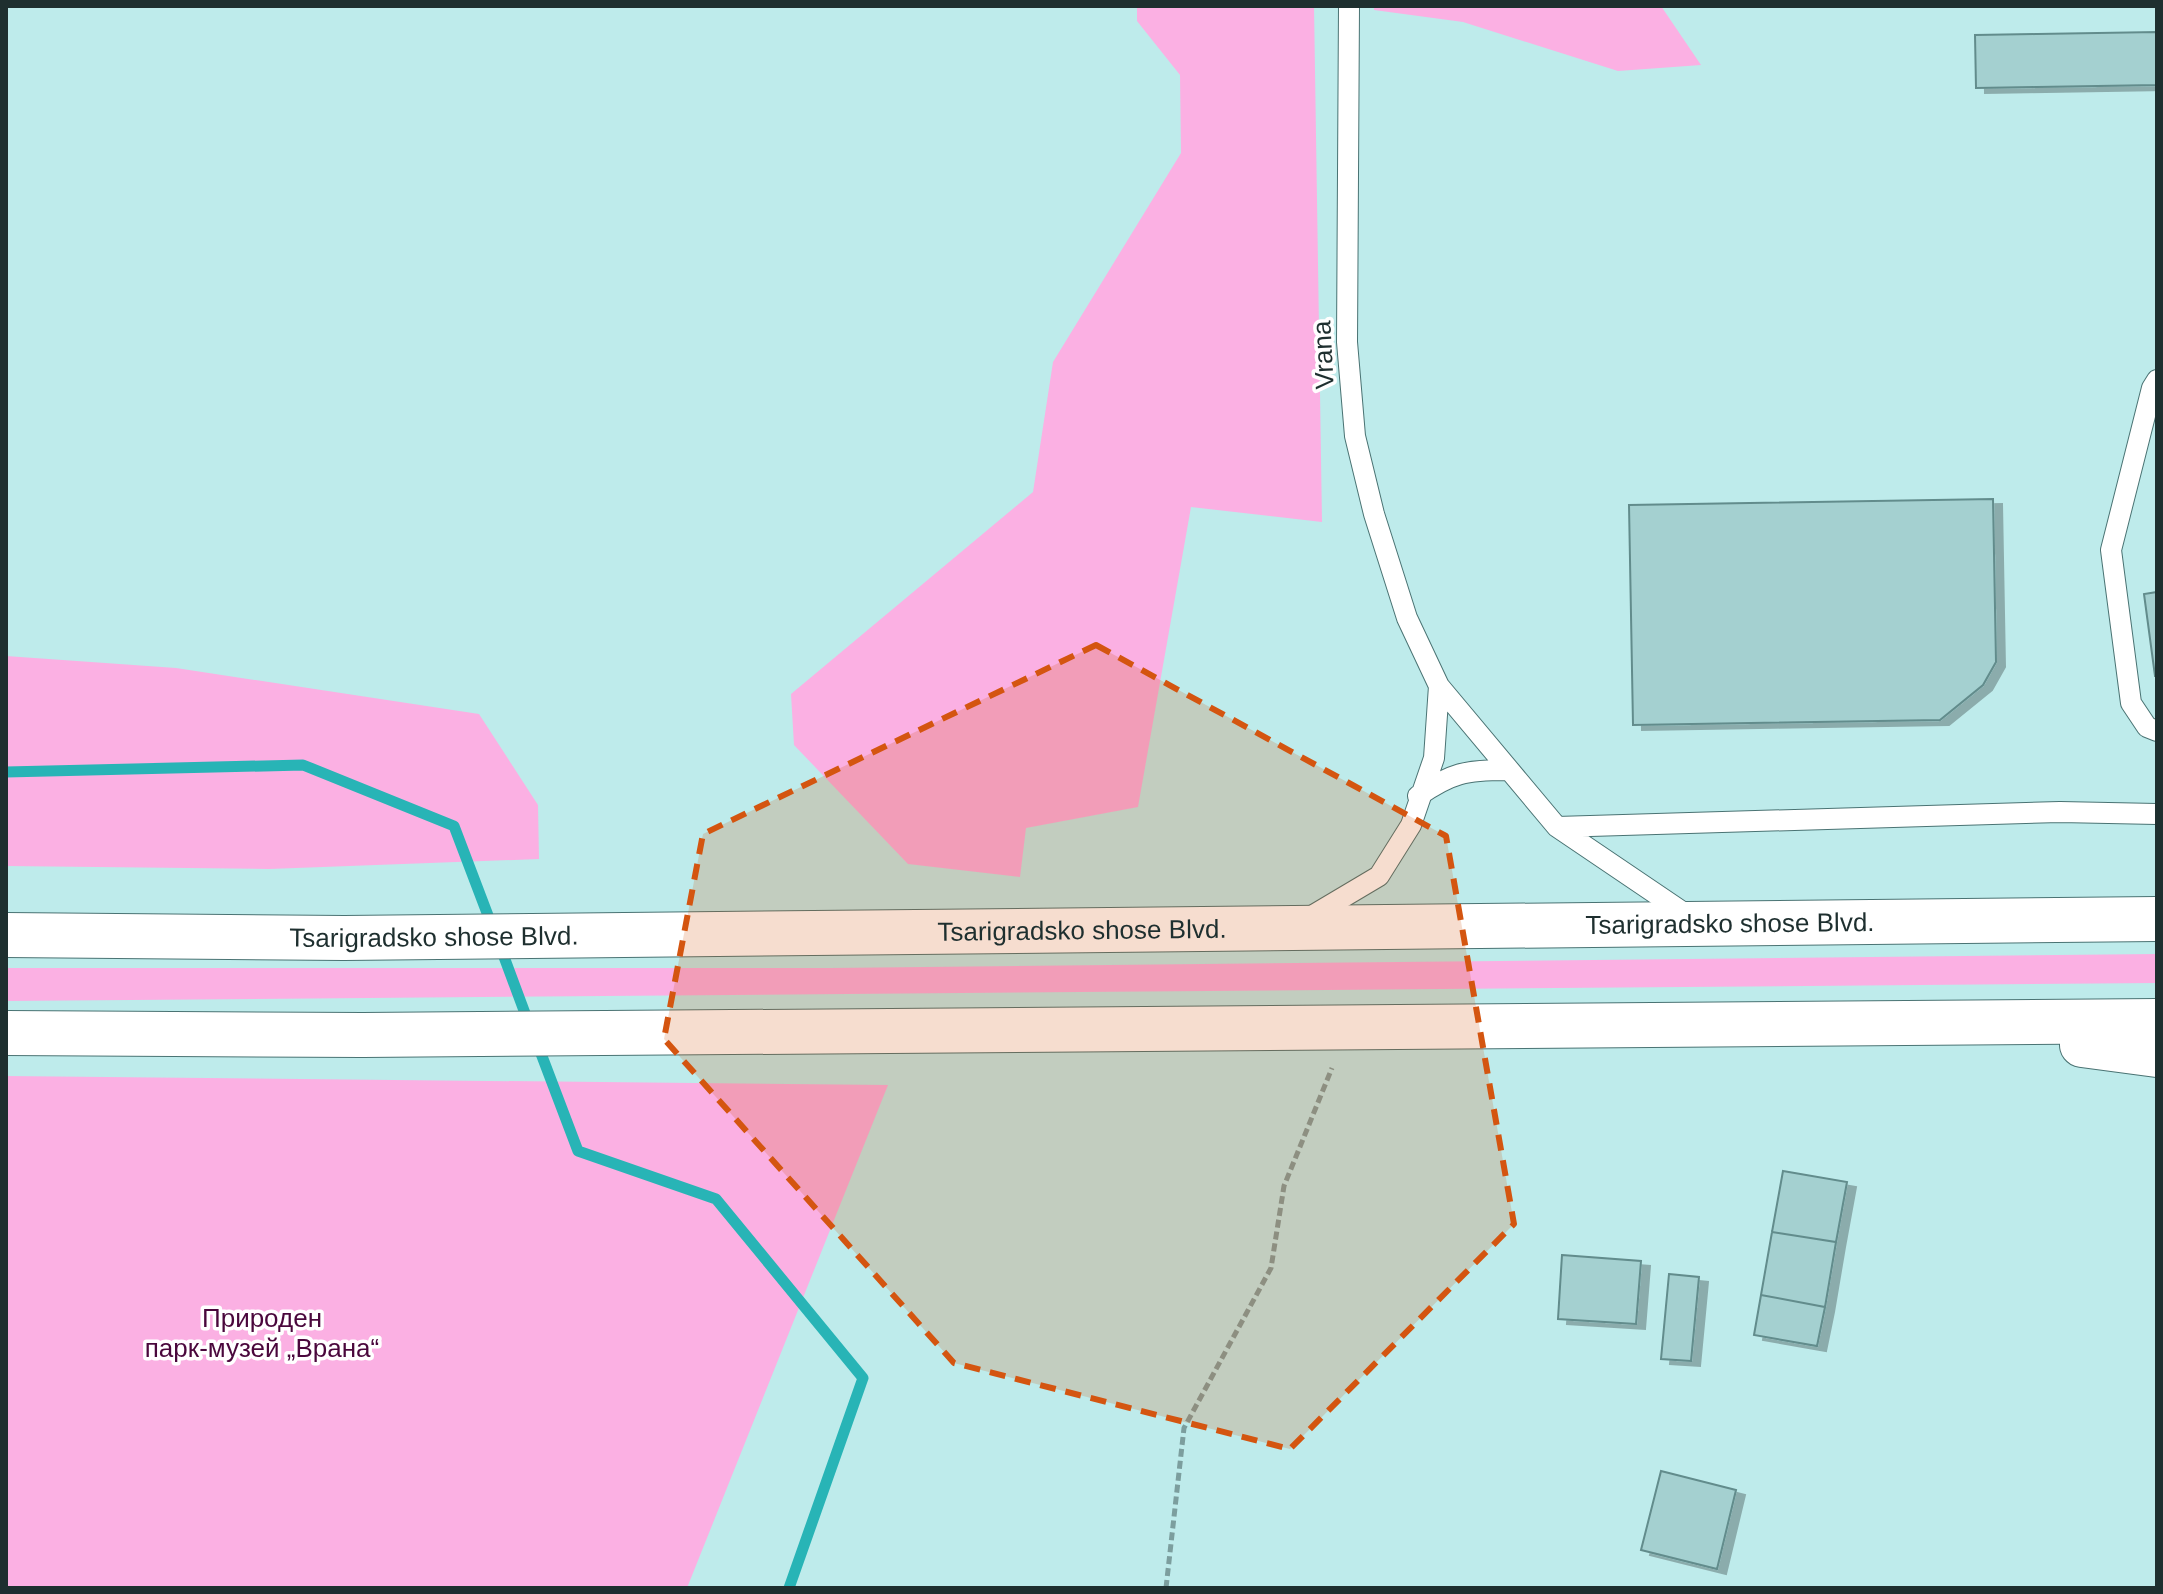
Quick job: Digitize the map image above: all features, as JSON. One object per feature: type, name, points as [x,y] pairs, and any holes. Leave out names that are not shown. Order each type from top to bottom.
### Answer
[{"type":"highway","name":"Tsarigradsko shose Blvd.","points":[[6,935],[344,938],[2157,919]]},
{"type":"highway","points":[[6,1033],[363,1035],[2157,1021]]},
{"type":"highway","points":[[1921,1024],[2157,1055]]},
{"type":"lane","name":"Vrana","points":[[1349,6],[1347,342],[1355,436],[1374,514],[1407,618],[1439,686],[1506,770],[1557,827],[1697,922]]},
{"type":"lane","points":[[2157,380],[2152,388],[2111,550],[2131,703],[2147,727],[2157,731]]},
{"type":"lane","name":"Vrana","points":[[1288,928],[1336,905],[1379,876],[1411,825],[1418,796],[1434,758],[1439,686]]},
{"type":"lane","points":[[1418,796],[1447,776],[1473,770],[1506,770]]},
{"type":"lane","points":[[1557,827],[2060,812],[2157,814]]},
{"type":"path","points":[[1166,1588],[1184,1428],[1271,1268],[1284,1186],[1348,1027]]},
{"type":"highlighted area","points":[[1096,645],[1446,836],[1514,1224],[1290,1449],[954,1363],[664,1039],[703,834]]},
{"type":"green space","points":[[1137,6],[1314,6],[1322,522],[1191,507],[1138,807],[1026,828],[1020,877],[908,864],[794,745],[791,694],[1033,492],[1053,362],[1181,153],[1180,75],[1137,21]]},
{"type":"green space","points":[[1374,6],[1661,6],[1701,65],[1618,71],[1463,22],[1374,10]]},
{"type":"green space","points":[[6,656],[176,668],[479,714],[538,805],[539,859],[269,869],[6,866]]},
{"type":"green space","points":[[2157,954],[2157,983],[6,1001],[6,968],[830,968]]},
{"type":"green space","name":"Природен парк-музей „Врана“","points":[[6,1076],[888,1085],[687,1588],[6,1588]]},
{"type":"building","points":[[2157,32],[2157,85],[1976,88],[1975,35]]},
{"type":"building","points":[[1993,499],[1996,662],[1983,685],[1940,720],[1633,725],[1629,505]]},
{"type":"building","points":[[2157,592],[2157,676],[2155,676],[2144,594]]},
{"type":"building","points":[[1783,1171],[1847,1182],[1836,1242],[1772,1232]]},
{"type":"building","points":[[1772,1232],[1836,1242],[1825,1307],[1761,1295]]},
{"type":"building","points":[[1562,1255],[1641,1261],[1636,1324],[1558,1319]]},
{"type":"building","points":[[1669,1274],[1699,1277],[1691,1361],[1661,1359]]},
{"type":"building","points":[[1761,1295],[1825,1307],[1817,1346],[1754,1335]]},
{"type":"building","points":[[1661,1471],[1736,1490],[1717,1569],[1641,1550]]},
{"type":"waterway","points":[[6,772],[303,765],[454,826],[492,926]]},
{"type":"waterway","points":[[500,946],[529,1024]]},
{"type":"waterway","points":[[537,1043],[578,1151],[716,1199],[863,1378],[789,1588]]}]
